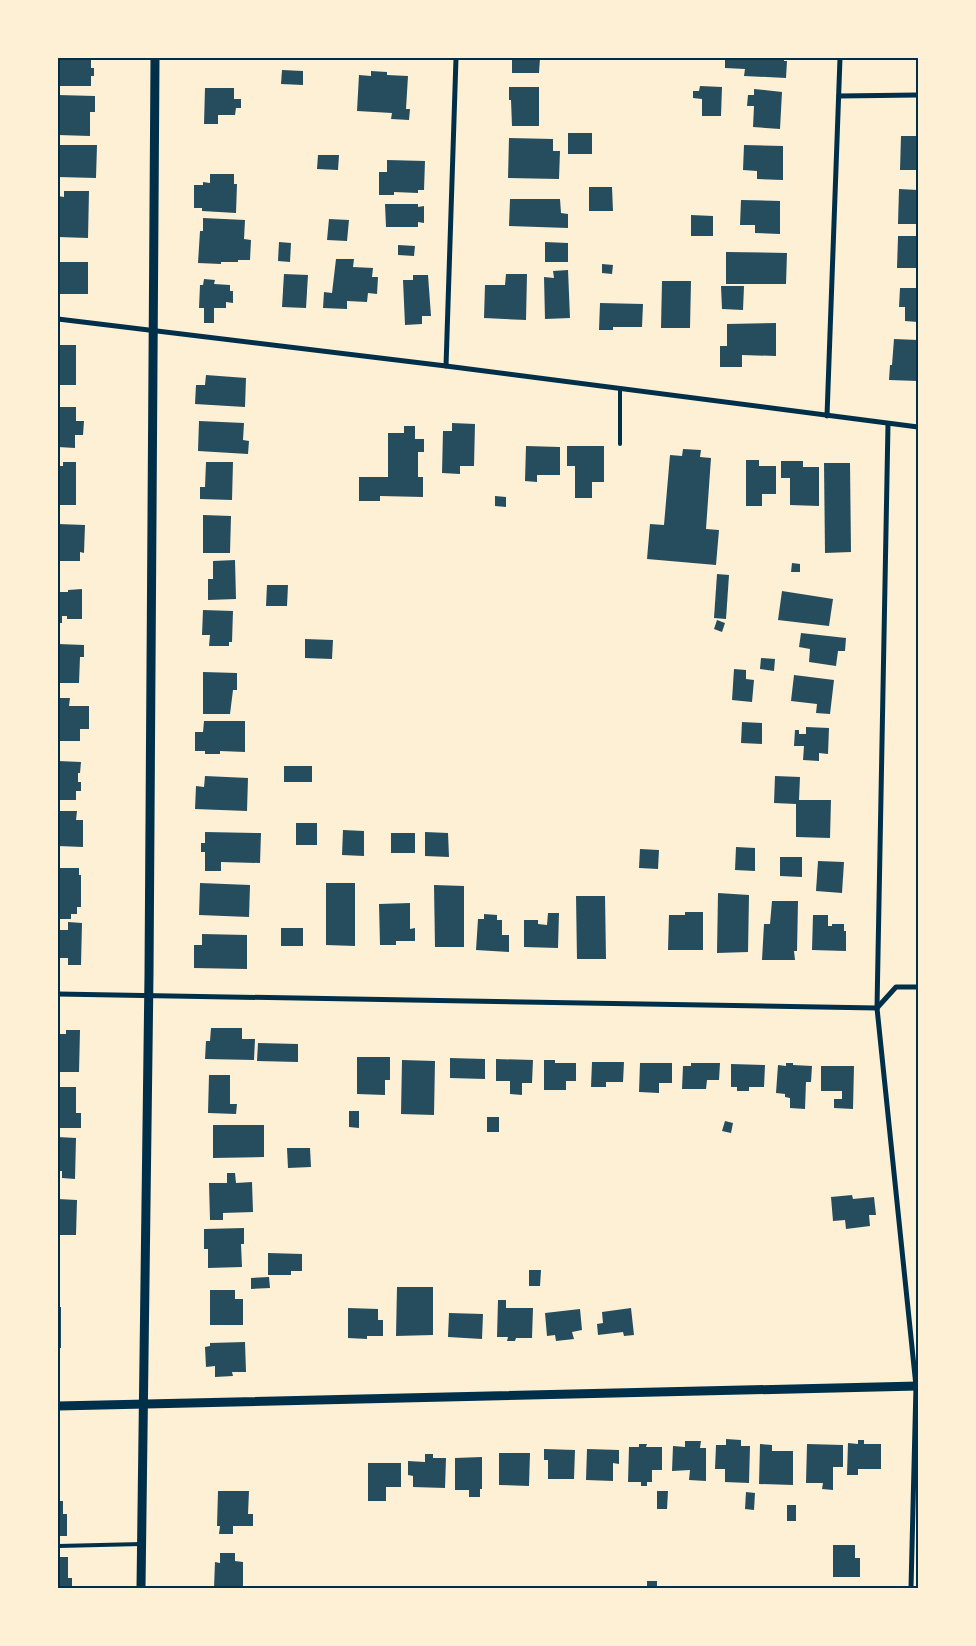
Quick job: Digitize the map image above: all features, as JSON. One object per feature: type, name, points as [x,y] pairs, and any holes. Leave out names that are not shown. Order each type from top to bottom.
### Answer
[{"type":"street","points":[[141,1588],[148,995],[155,58]]},
{"type":"street","points":[[446,366],[456,58]]},
{"type":"street","points":[[827,416],[840,58]]},
{"type":"street","points":[[839,96],[918,95]]},
{"type":"street","points":[[58,319],[446,366],[918,427]]},
{"type":"street","points":[[888,424],[877,1008],[917,1386],[911,1588]]},
{"type":"street","points":[[58,994],[877,1008],[896,987],[918,987]]},
{"type":"street","points":[[58,1406],[917,1386]]},
{"type":"lane","points":[[620,388],[620,444]]},
{"type":"lane","points":[[58,1546],[142,1544]]},
{"type":"building","points":[[58,58],[91,58],[91,68],[94,68],[94,76],[91,76],[91,86],[58,86]]},
{"type":"building","points":[[512,58],[540,58],[539,73],[512,73]]},
{"type":"building","points":[[725,58],[784,58],[784,61],[787,61],[786,78],[744,76],[745,69],[725,68]]},
{"type":"building","points":[[282,70],[303,71],[303,85],[281,84]]},
{"type":"building","points":[[371,71],[387,72],[387,75],[408,76],[406,109],[410,109],[409,120],[391,119],[392,113],[357,111],[359,75],[371,76]]},
{"type":"building","points":[[700,86],[722,87],[721,116],[702,116],[702,99],[693,98],[693,91],[699,91]]},
{"type":"building","points":[[509,87],[539,87],[539,126],[512,126]]},
{"type":"building","points":[[205,88],[234,88],[234,99],[241,99],[241,108],[236,108],[235,115],[218,115],[218,124],[204,124]]},
{"type":"building","points":[[754,89],[782,92],[780,129],[753,127],[754,106],[747,106],[748,95],[754,95]]},
{"type":"building","points":[[58,95],[95,96],[95,112],[90,112],[90,136],[58,135]]},
{"type":"building","points":[[568,133],[592,133],[592,154],[568,154]]},
{"type":"building","points":[[901,136],[918,136],[918,170],[900,170]]},
{"type":"building","points":[[509,138],[553,139],[553,151],[560,151],[559,179],[508,178]]},
{"type":"building","points":[[58,145],[97,145],[96,178],[58,177]]},
{"type":"building","points":[[744,145],[783,146],[783,180],[757,179],[757,171],[743,170]]},
{"type":"building","points":[[318,155],[339,155],[338,170],[317,169]]},
{"type":"building","points":[[387,160],[425,161],[424,190],[418,190],[418,193],[394,192],[394,195],[379,195],[379,172],[387,172]]},
{"type":"building","points":[[210,174],[234,174],[234,184],[237,184],[236,213],[202,211],[202,208],[194,208],[194,185],[203,185],[203,182],[210,183]]},
{"type":"building","points":[[589,187],[612,187],[613,211],[589,211]]},
{"type":"building","points":[[899,189],[918,190],[918,224],[898,224]]},
{"type":"building","points":[[64,191],[89,191],[88,238],[58,237],[58,196],[64,197]]},
{"type":"building","points":[[510,199],[560,199],[561,213],[568,214],[568,228],[509,226]]},
{"type":"building","points":[[741,200],[780,201],[780,234],[755,233],[755,225],[740,225]]},
{"type":"building","points":[[385,204],[418,204],[418,207],[424,206],[424,223],[418,222],[418,227],[386,227]]},
{"type":"building","points":[[691,215],[713,216],[713,236],[691,236]]},
{"type":"building","points":[[203,218],[245,220],[244,239],[251,240],[250,260],[221,262],[221,264],[198,263],[200,231],[203,231]]},
{"type":"building","points":[[329,219],[349,220],[347,241],[327,240]]},
{"type":"building","points":[[898,236],[918,236],[918,268],[897,268]]},
{"type":"building","points":[[279,242],[291,243],[290,262],[278,261]]},
{"type":"building","points":[[545,242],[568,243],[568,262],[545,262]]},
{"type":"building","points":[[398,245],[415,246],[414,256],[398,255]]},
{"type":"building","points":[[726,252],[787,253],[786,284],[726,284]]},
{"type":"building","points":[[336,259],[354,259],[353,267],[373,268],[372,277],[378,277],[377,294],[368,293],[367,302],[347,301],[347,309],[323,308],[324,292],[332,293]]},
{"type":"building","points":[[58,262],[88,262],[88,294],[58,294]]},
{"type":"building","points":[[602,264],[613,265],[612,274],[602,273]]},
{"type":"building","points":[[568,270],[570,318],[545,319],[544,277],[554,278],[553,271]]},
{"type":"building","points":[[284,274],[308,275],[306,308],[282,307]]},
{"type":"building","points":[[506,274],[527,274],[526,320],[484,318],[485,285],[505,285]]},
{"type":"building","points":[[413,275],[428,275],[431,316],[422,316],[422,324],[405,325],[403,280],[413,280]]},
{"type":"building","points":[[204,279],[215,280],[214,284],[230,285],[230,291],[233,291],[233,303],[226,302],[226,308],[214,308],[214,323],[204,323],[204,308],[199,308],[200,285],[203,285]]},
{"type":"building","points":[[662,281],[691,281],[690,328],[661,328]]},
{"type":"building","points":[[721,286],[744,286],[743,310],[722,309]]},
{"type":"building","points":[[900,288],[918,288],[918,322],[905,321],[905,307],[899,307]]},
{"type":"building","points":[[600,303],[643,304],[642,327],[613,327],[613,330],[599,330]]},
{"type":"building","points":[[776,323],[776,356],[742,355],[742,367],[720,367],[720,346],[727,346],[727,324]]},
{"type":"building","points":[[894,339],[918,340],[918,381],[889,380]]},
{"type":"building","points":[[58,345],[76,345],[76,385],[58,385]]},
{"type":"building","points":[[206,375],[246,378],[245,407],[195,404],[196,385],[205,385]]},
{"type":"building","points":[[58,407],[76,407],[76,421],[84,421],[83,435],[75,435],[75,448],[58,447]]},
{"type":"building","points":[[199,421],[244,423],[243,440],[249,441],[248,454],[198,451]]},
{"type":"building","points":[[452,423],[475,424],[474,466],[460,466],[460,474],[442,473],[443,431],[452,431]]},
{"type":"building","points":[[404,426],[415,426],[415,439],[424,439],[424,452],[418,452],[418,477],[423,477],[423,497],[380,496],[380,501],[359,501],[359,477],[388,477],[388,433],[404,433]]},
{"type":"building","points":[[526,446],[560,447],[560,475],[537,475],[537,482],[525,481]]},
{"type":"building","points":[[567,446],[604,446],[604,482],[592,482],[592,498],[575,498],[575,466],[567,466]]},
{"type":"building","points":[[683,449],[701,450],[700,457],[711,458],[706,529],[719,530],[716,565],[647,559],[650,524],[664,525],[670,455],[682,456]]},
{"type":"building","points":[[746,460],[759,460],[759,466],[776,466],[776,494],[762,494],[762,506],[746,506]]},
{"type":"building","points":[[781,461],[803,461],[803,467],[819,467],[819,506],[790,505],[790,478],[781,478]]},
{"type":"building","points":[[63,462],[76,462],[76,505],[58,505],[58,466],[63,466]]},
{"type":"building","points":[[206,462],[233,462],[232,500],[200,499],[200,487],[205,487]]},
{"type":"building","points":[[824,463],[850,463],[851,552],[825,553]]},
{"type":"building","points":[[495,496],[506,497],[506,507],[495,506]]},
{"type":"building","points":[[203,515],[231,516],[230,553],[203,553]]},
{"type":"building","points":[[58,524],[85,525],[84,553],[80,552],[80,561],[58,561]]},
{"type":"building","points":[[235,560],[236,599],[208,600],[208,579],[213,579],[213,561]]},
{"type":"building","points":[[792,563],[800,564],[800,572],[791,572]]},
{"type":"building","points":[[717,574],[729,575],[726,619],[714,618]]},
{"type":"building","points":[[267,585],[288,585],[287,606],[266,606]]},
{"type":"building","points":[[82,589],[82,619],[67,619],[67,616],[62,616],[62,623],[58,623],[58,592]]},
{"type":"building","points":[[782,591],[833,599],[829,626],[778,620]]},
{"type":"building","points":[[203,610],[233,611],[232,642],[229,642],[229,646],[209,646],[210,635],[202,635]]},
{"type":"building","points":[[717,620],[725,623],[722,632],[714,629]]},
{"type":"building","points":[[801,633],[846,638],[845,651],[838,651],[836,666],[809,662],[810,649],[799,647]]},
{"type":"building","points":[[305,639],[333,640],[332,659],[305,658]]},
{"type":"building","points":[[58,644],[84,645],[84,657],[80,657],[79,683],[58,683]]},
{"type":"building","points":[[761,658],[775,659],[774,671],[760,669]]},
{"type":"building","points":[[734,669],[746,670],[746,679],[754,680],[752,702],[732,700]]},
{"type":"building","points":[[203,672],[237,673],[237,690],[233,690],[230,714],[203,714]]},
{"type":"building","points":[[794,675],[834,680],[830,714],[816,713],[817,704],[791,701]]},
{"type":"building","points":[[58,698],[70,698],[69,706],[89,706],[89,729],[80,729],[80,741],[58,741]]},
{"type":"building","points":[[204,721],[245,721],[245,752],[220,751],[220,754],[205,754],[205,751],[195,751],[195,732],[203,732]]},
{"type":"building","points":[[742,722],[762,723],[762,744],[741,743]]},
{"type":"building","points":[[806,727],[829,728],[828,754],[819,753],[819,761],[803,760],[804,746],[794,746],[795,730],[799,730],[799,734],[806,734]]},
{"type":"building","points":[[58,761],[81,762],[78,782],[81,782],[81,791],[76,791],[76,800],[58,800]]},
{"type":"building","points":[[284,766],[312,766],[312,782],[284,782]]},
{"type":"building","points":[[205,776],[248,778],[247,811],[195,809],[196,786],[204,787]]},
{"type":"building","points":[[775,776],[800,777],[799,800],[831,800],[830,838],[796,837],[796,804],[774,803]]},
{"type":"building","points":[[58,811],[77,811],[76,820],[83,820],[83,847],[58,846]]},
{"type":"building","points":[[296,823],[317,823],[317,845],[296,845]]},
{"type":"building","points":[[343,830],[364,831],[364,856],[342,855]]},
{"type":"building","points":[[205,832],[261,833],[260,863],[221,862],[221,871],[205,871],[205,852],[201,852],[201,843],[205,843]]},
{"type":"building","points":[[425,832],[448,833],[449,857],[425,856]]},
{"type":"building","points":[[391,833],[415,833],[415,853],[391,853]]},
{"type":"building","points":[[736,847],[755,848],[755,871],[735,870]]},
{"type":"building","points":[[640,849],[659,850],[658,869],[639,868]]},
{"type":"building","points":[[780,857],[802,857],[802,877],[780,876]]},
{"type":"building","points":[[818,861],[844,862],[842,893],[816,891]]},
{"type":"building","points":[[58,868],[79,868],[79,875],[81,875],[81,907],[77,907],[77,914],[71,914],[71,919],[58,919]]},
{"type":"building","points":[[200,883],[250,885],[249,917],[199,915]]},
{"type":"building","points":[[326,883],[355,883],[355,946],[326,945]]},
{"type":"building","points":[[434,885],[464,886],[464,947],[435,947]]},
{"type":"building","points":[[718,893],[749,895],[748,952],[717,953]]},
{"type":"building","points":[[576,896],[605,896],[606,959],[577,959]]},
{"type":"building","points":[[772,901],[798,901],[797,951],[794,951],[795,960],[762,960],[764,924],[770,924]]},
{"type":"building","points":[[410,903],[410,929],[415,928],[415,941],[396,941],[396,945],[380,945],[379,904]]},
{"type":"building","points":[[685,912],[703,912],[703,950],[668,950],[669,915],[685,915]]},
{"type":"building","points":[[548,913],[559,913],[558,948],[524,947],[524,920],[538,920],[538,924],[547,925]]},
{"type":"building","points":[[484,914],[497,915],[497,920],[502,920],[502,935],[509,935],[509,952],[476,950],[478,919],[484,919]]},
{"type":"building","points":[[813,915],[828,915],[828,926],[844,924],[846,951],[812,950]]},
{"type":"building","points":[[68,922],[82,923],[81,965],[68,965],[68,958],[58,958],[58,930],[68,930]]},
{"type":"building","points":[[281,928],[303,928],[303,946],[281,946]]},
{"type":"building","points":[[202,934],[247,935],[247,969],[194,968],[194,945],[202,945]]},
{"type":"building","points":[[211,1028],[242,1028],[242,1039],[255,1039],[254,1060],[205,1059],[206,1041],[210,1041]]},
{"type":"building","points":[[66,1030],[80,1030],[79,1072],[58,1072],[58,1034],[66,1034]]},
{"type":"building","points":[[258,1043],[298,1044],[298,1062],[257,1061]]},
{"type":"building","points":[[357,1057],[390,1057],[390,1080],[385,1080],[385,1095],[357,1094]]},
{"type":"building","points":[[450,1058],[485,1059],[485,1079],[450,1078]]},
{"type":"building","points":[[496,1059],[533,1060],[532,1083],[522,1083],[522,1095],[510,1094],[510,1081],[496,1081]]},
{"type":"building","points":[[402,1060],[435,1061],[434,1115],[401,1114]]},
{"type":"building","points":[[544,1060],[555,1060],[555,1063],[576,1063],[576,1081],[566,1081],[566,1090],[544,1090]]},
{"type":"building","points":[[592,1062],[624,1062],[623,1082],[606,1082],[606,1087],[591,1087]]},
{"type":"building","points":[[640,1063],[672,1063],[672,1083],[659,1083],[659,1093],[639,1092]]},
{"type":"building","points":[[691,1063],[720,1063],[719,1080],[707,1080],[706,1089],[682,1089],[683,1066],[691,1066]]},
{"type":"building","points":[[786,1063],[812,1066],[811,1082],[806,1082],[805,1109],[790,1108],[790,1098],[785,1097],[785,1094],[776,1093],[778,1065],[786,1066]]},
{"type":"building","points":[[731,1064],[765,1065],[764,1087],[749,1087],[749,1091],[737,1091],[737,1087],[731,1087]]},
{"type":"building","points":[[821,1066],[854,1066],[853,1109],[834,1108],[834,1099],[842,1099],[842,1091],[821,1091]]},
{"type":"building","points":[[209,1075],[230,1075],[230,1104],[237,1104],[236,1114],[208,1113]]},
{"type":"building","points":[[59,1087],[76,1087],[76,1113],[81,1113],[81,1128],[58,1128]]},
{"type":"building","points":[[349,1111],[359,1111],[359,1128],[349,1127]]},
{"type":"building","points":[[487,1117],[499,1117],[499,1132],[487,1132]]},
{"type":"building","points":[[725,1121],[733,1123],[731,1133],[722,1131]]},
{"type":"building","points":[[213,1125],[264,1125],[264,1157],[213,1158]]},
{"type":"building","points":[[58,1137],[76,1138],[75,1179],[62,1178],[62,1171],[58,1171]]},
{"type":"building","points":[[287,1148],[310,1148],[311,1167],[288,1168]]},
{"type":"building","points":[[227,1173],[235,1173],[236,1183],[252,1182],[253,1212],[223,1213],[223,1220],[210,1220],[209,1183],[227,1183]]},
{"type":"building","points":[[852,1195],[853,1199],[874,1197],[876,1215],[869,1215],[870,1226],[846,1229],[845,1220],[833,1221],[831,1197]]},
{"type":"building","points":[[58,1199],[77,1200],[76,1235],[58,1235]]},
{"type":"building","points":[[244,1228],[244,1244],[241,1244],[242,1267],[208,1268],[208,1249],[204,1249],[204,1229]]},
{"type":"building","points":[[268,1253],[302,1254],[302,1271],[291,1271],[291,1275],[268,1275]]},
{"type":"building","points":[[529,1270],[541,1270],[540,1286],[529,1286]]},
{"type":"building","points":[[269,1277],[270,1288],[251,1289],[251,1278]]},
{"type":"building","points":[[397,1287],[433,1287],[433,1335],[396,1336]]},
{"type":"building","points":[[210,1290],[235,1290],[235,1299],[243,1299],[243,1325],[210,1325]]},
{"type":"building","points":[[498,1300],[506,1300],[506,1308],[533,1308],[532,1338],[516,1338],[515,1341],[507,1341],[508,1337],[497,1337]]},
{"type":"building","points":[[58,1307],[61,1307],[61,1348],[58,1348]]},
{"type":"building","points":[[348,1308],[378,1309],[378,1320],[383,1320],[383,1336],[367,1336],[367,1339],[348,1338]]},
{"type":"building","points":[[631,1308],[634,1335],[624,1336],[623,1332],[598,1335],[597,1324],[603,1323],[602,1312]]},
{"type":"building","points":[[580,1309],[582,1330],[572,1332],[574,1339],[556,1341],[555,1335],[547,1336],[545,1313]]},
{"type":"building","points":[[449,1313],[483,1314],[482,1339],[448,1337]]},
{"type":"building","points":[[245,1342],[246,1372],[232,1372],[233,1376],[215,1377],[215,1366],[206,1367],[205,1347],[210,1346],[210,1343]]},
{"type":"building","points":[[726,1439],[741,1440],[741,1446],[750,1446],[749,1483],[725,1482],[725,1469],[715,1469],[716,1445],[726,1445]]},
{"type":"building","points":[[858,1440],[864,1440],[864,1444],[881,1444],[881,1469],[858,1469],[858,1475],[847,1475],[848,1443],[858,1444]]},
{"type":"building","points":[[685,1441],[701,1441],[700,1448],[706,1448],[706,1481],[689,1480],[690,1470],[672,1471],[673,1446],[685,1447]]},
{"type":"building","points":[[639,1444],[647,1444],[646,1447],[662,1447],[662,1470],[652,1470],[652,1482],[647,1482],[647,1486],[641,1486],[641,1482],[628,1482],[629,1447],[639,1447]]},
{"type":"building","points":[[760,1444],[772,1445],[772,1451],[793,1451],[793,1485],[759,1484]]},
{"type":"building","points":[[807,1444],[843,1445],[843,1467],[833,1467],[833,1490],[822,1489],[823,1483],[806,1483]]},
{"type":"building","points":[[544,1449],[575,1450],[574,1479],[548,1479],[548,1460],[544,1460]]},
{"type":"building","points":[[587,1449],[619,1450],[619,1464],[613,1463],[613,1481],[586,1480]]},
{"type":"building","points":[[499,1453],[530,1453],[529,1486],[499,1485]]},
{"type":"building","points":[[425,1454],[433,1454],[433,1458],[446,1458],[445,1488],[413,1487],[413,1476],[408,1475],[408,1461],[425,1462]]},
{"type":"building","points":[[482,1457],[482,1489],[480,1489],[480,1497],[469,1497],[469,1490],[455,1490],[455,1458]]},
{"type":"building","points":[[368,1463],[401,1463],[401,1487],[386,1487],[386,1501],[368,1501]]},
{"type":"building","points":[[218,1491],[249,1491],[248,1514],[253,1514],[253,1526],[233,1526],[233,1534],[219,1534],[220,1526],[217,1526]]},
{"type":"building","points":[[657,1491],[668,1491],[667,1509],[657,1509]]},
{"type":"building","points":[[746,1492],[755,1493],[754,1510],[745,1509]]},
{"type":"building","points":[[58,1501],[63,1501],[63,1514],[67,1514],[67,1536],[58,1536]]},
{"type":"building","points":[[787,1505],[796,1505],[796,1521],[787,1521]]},
{"type":"building","points":[[833,1545],[855,1545],[855,1558],[860,1558],[860,1577],[833,1577]]},
{"type":"building","points":[[220,1553],[235,1553],[235,1561],[243,1562],[243,1588],[214,1588],[215,1562],[220,1563]]},
{"type":"building","points":[[58,1557],[68,1557],[68,1578],[72,1578],[72,1588],[58,1588]]},
{"type":"building","points":[[647,1581],[657,1581],[657,1588],[647,1588]]}]
